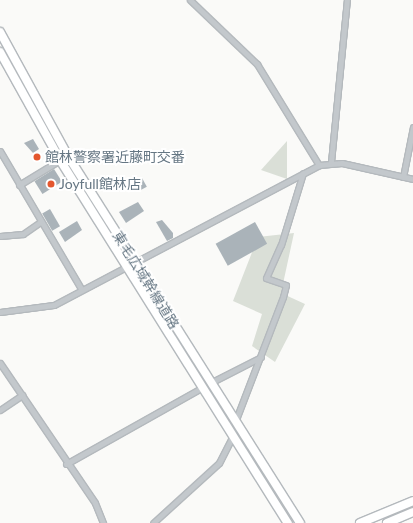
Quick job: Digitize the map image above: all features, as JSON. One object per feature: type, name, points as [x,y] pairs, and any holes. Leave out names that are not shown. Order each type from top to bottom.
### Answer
[{"type":"highway","name":"東毛広域幹線道路","points":[[0,32],[68,156],[135,261],[207,385],[234,435],[288,523]]},
{"type":"highway","name":"東毛広域幹線道路","points":[[0,52],[60,160],[126,267],[207,385],[235,422],[300,523]]},
{"type":"highway","points":[[360,523],[413,501]]},
{"type":"highway","points":[[387,523],[413,512]]},
{"type":"street","points":[[190,0],[257,64],[319,165]]},
{"type":"street","points":[[331,162],[348,0]]},
{"type":"street","points":[[403,177],[413,127]]},
{"type":"street","points":[[0,151],[40,222],[82,290]]},
{"type":"street","points":[[19,185],[60,160]]},
{"type":"street","points":[[0,312],[54,305],[319,165],[331,162],[413,179]]},
{"type":"street","points":[[235,422],[261,357],[286,285],[266,278],[281,245],[303,173]]},
{"type":"street","points":[[0,236],[23,234],[40,222]]},
{"type":"street","points":[[66,464],[207,385],[261,357]]},
{"type":"street","points":[[0,363],[66,464],[95,503],[103,523]]},
{"type":"street","points":[[0,410],[22,395]]},
{"type":"street","points":[[153,523],[219,463],[234,435]]},
{"type":"shaded area","points":[[287,141],[287,179],[261,170]]},
{"type":"shaded area","points":[[294,233],[281,293],[305,304],[275,362],[252,346],[262,314],[233,301],[258,237]]},
{"type":"building","points":[[33,139],[39,149],[33,153],[24,143]]},
{"type":"building","points":[[54,169],[62,182],[42,194],[34,181]]},
{"type":"building","points":[[142,178],[147,187],[140,191],[135,182]]},
{"type":"building","points":[[138,202],[144,211],[126,223],[119,212]]},
{"type":"building","points":[[50,209],[60,226],[52,231],[42,214]]},
{"type":"building","points":[[162,220],[173,233],[173,238],[167,241],[156,222]]},
{"type":"building","points":[[77,221],[82,230],[65,242],[59,232]]},
{"type":"building","points":[[255,222],[267,244],[228,266],[216,244]]},
{"type":"place","name":"館林警察署近藤町交番","points":[[37,157]]},
{"type":"place","name":"Joyfull館林店","points":[[51,184]]}]
